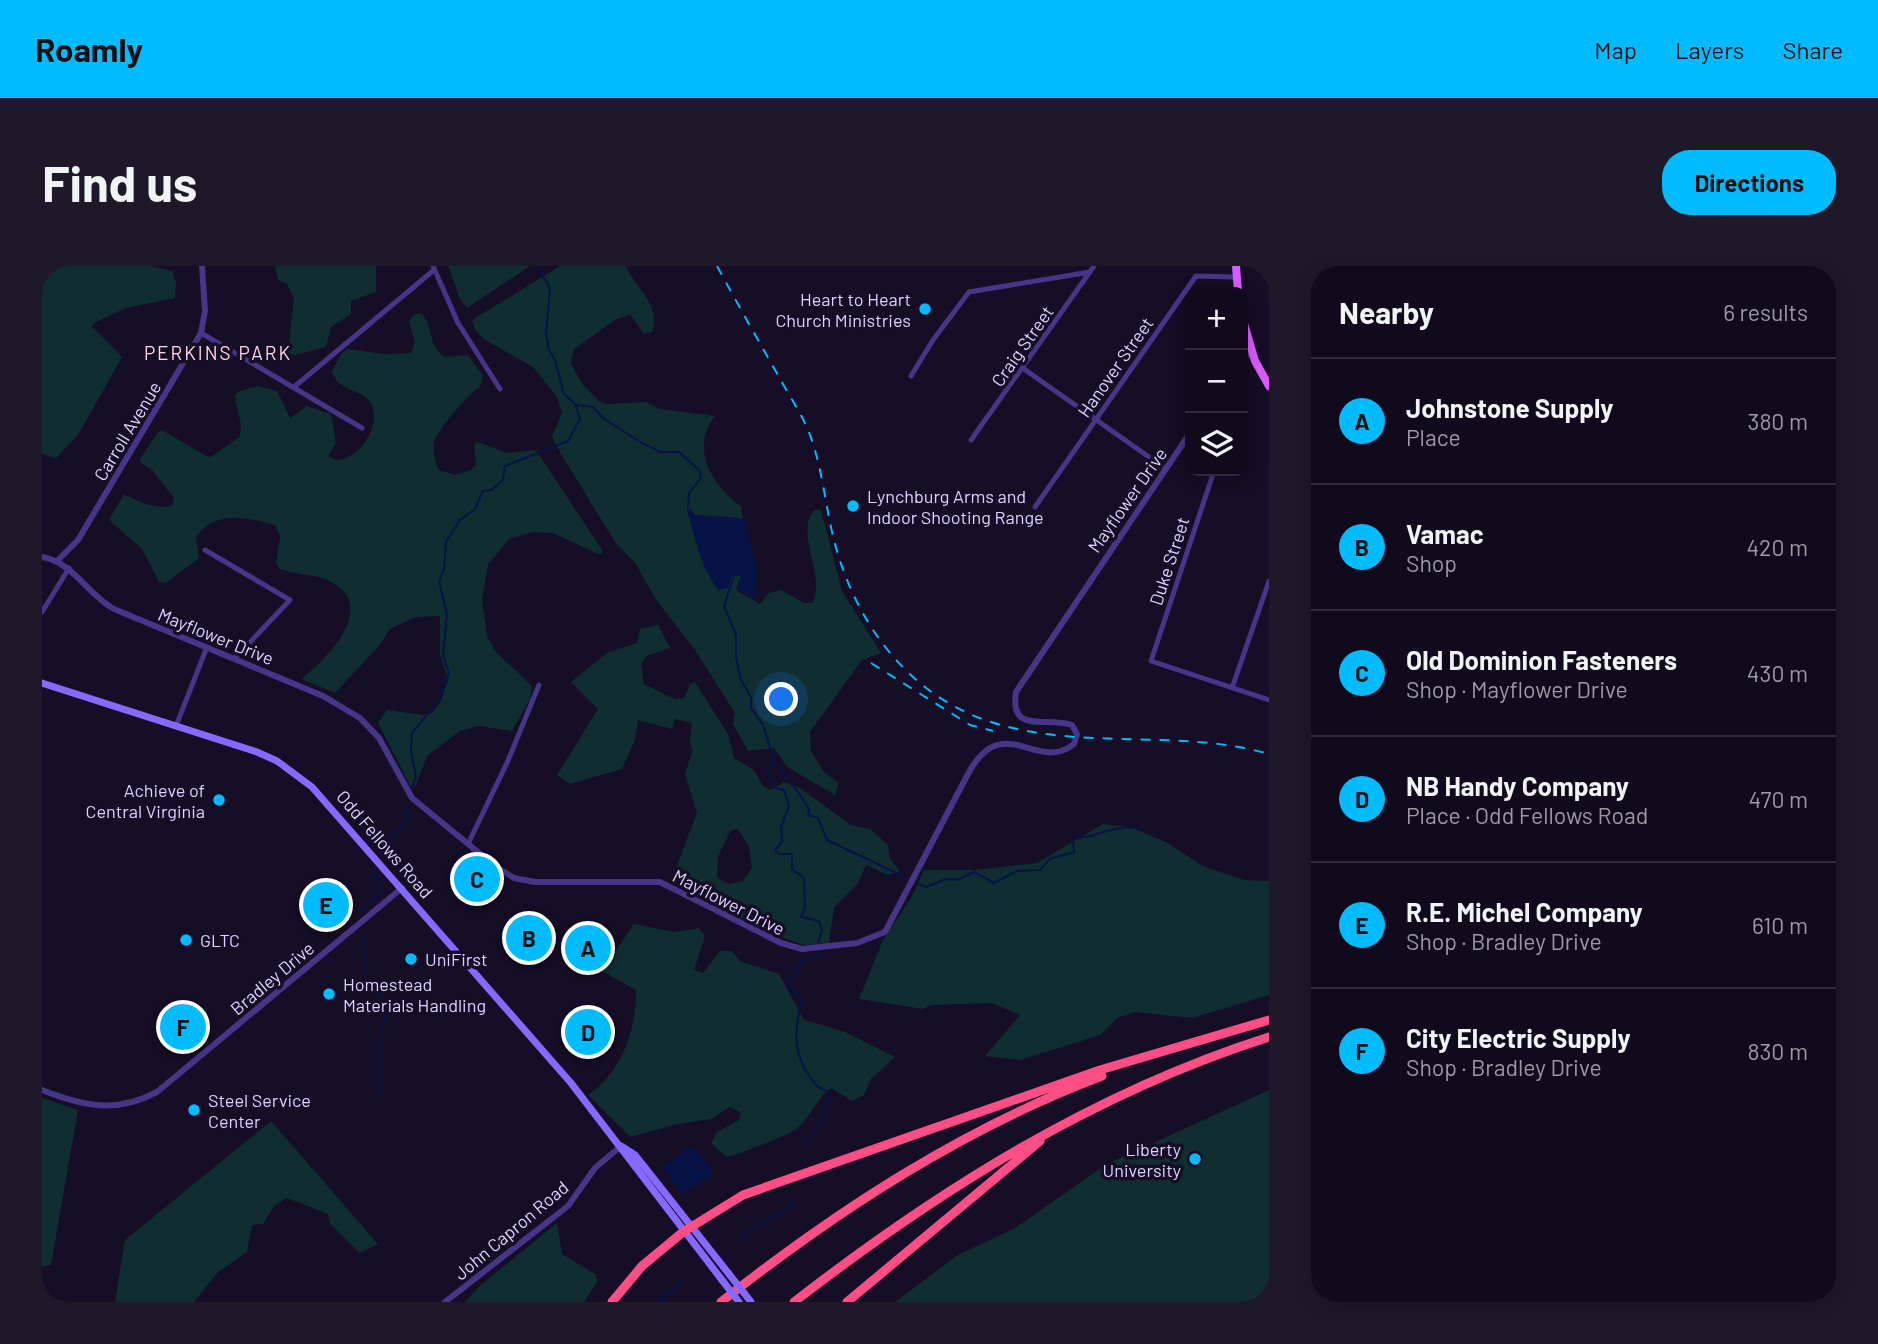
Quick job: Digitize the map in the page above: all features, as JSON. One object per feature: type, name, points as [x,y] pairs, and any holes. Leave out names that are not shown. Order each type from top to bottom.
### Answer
[{"type":"highway","points":[[612,1302],[632,1275],[687,1229],[726,1203],[774,1183],[1100,1070],[1269,1020]]},
{"type":"highway","points":[[794,1302],[925,1205],[1054,1128],[1129,1091],[1269,1037]]},
{"type":"highway","points":[[721,1302],[818,1229],[953,1143],[1052,1097],[1146,1058]]},
{"type":"highway","points":[[847,1302],[1054,1128]]},
{"type":"main road","points":[[1236,266],[1237,287]]},
{"type":"main road","points":[[1248,338],[1269,386]]},
{"type":"main road","name":"Odd Fellows Road","points":[[42,683],[257,752],[293,771],[313,787],[571,1083],[687,1229],[739,1302]]},
{"type":"main road","name":"Odd Fellows Road","points":[[687,1229],[751,1302]]},
{"type":"street","name":"Carroll Avenue","points":[[58,560],[78,540],[201,333],[205,311],[202,266]]},
{"type":"street","name":"Craig Street","points":[[971,440],[1024,369],[1094,266]]},
{"type":"street","points":[[295,387],[434,268],[458,323],[500,389]]},
{"type":"street","points":[[911,376],[933,340],[969,292],[1090,272]]},
{"type":"street","name":"Hanover Street","points":[[1035,507],[1196,276],[1235,276]]},
{"type":"street","points":[[201,333],[362,428]]},
{"type":"street","points":[[1248,355],[1252,352]]},
{"type":"street","points":[[1024,369],[1166,469]]},
{"type":"street","name":"Mayflower Drive","points":[[42,557],[58,560],[69,568],[101,602],[323,696],[360,718],[379,738],[405,789],[504,873],[522,881],[643,881],[672,886],[790,947],[821,948],[880,936],[890,925],[969,772],[984,749],[1001,744],[1056,751],[1074,744],[1077,734],[1072,724],[1031,721],[1018,715],[1015,711],[1016,691],[1185,443]]},
{"type":"street","name":"Duke Street","points":[[1212,476],[1151,661],[1232,688]]},
{"type":"street","points":[[205,550],[290,600],[235,658]]},
{"type":"street","points":[[42,612],[69,568]]},
{"type":"street","points":[[1269,581],[1232,688],[1269,700]]},
{"type":"street","points":[[176,726],[207,647]]},
{"type":"street","points":[[468,844],[507,763],[539,685]]},
{"type":"street","name":"Bradley Drive","points":[[42,1090],[75,1103],[110,1108],[129,1105],[157,1093],[401,888]]},
{"type":"street","name":"John Capron Road","points":[[445,1302],[568,1206],[594,1168],[621,1146]]},
{"type":"green space","points":[[42,266],[150,266],[172,271],[176,282],[175,298],[126,308],[94,323],[92,327],[122,357],[78,435],[56,458],[42,454]]},
{"type":"green space","points":[[275,266],[376,266],[376,292],[351,301],[351,314],[331,327],[326,347],[295,355],[288,354],[294,298],[287,284],[278,280]]},
{"type":"green space","points":[[448,266],[530,266],[467,308],[460,299]]},
{"type":"green space","points":[[560,266],[626,266],[653,313],[652,332],[644,334],[630,314],[615,320],[574,349],[571,364],[583,385],[599,401],[606,404],[646,402],[660,409],[715,416],[704,441],[704,454],[721,488],[741,506],[743,519],[695,515],[687,510],[705,568],[715,586],[728,588],[732,576],[741,576],[736,590],[760,604],[769,593],[781,590],[804,603],[812,603],[816,593],[816,581],[807,530],[814,510],[821,510],[842,591],[881,653],[862,660],[810,732],[811,751],[824,772],[839,783],[835,795],[787,767],[774,748],[748,751],[733,724],[735,713],[695,650],[657,601],[635,563],[615,542],[555,444],[552,436],[562,413],[557,397],[533,367],[485,340],[476,331],[472,320]]},
{"type":"green space","points":[[421,313],[439,352],[444,357],[468,355],[483,376],[480,387],[468,397],[436,437],[434,454],[439,470],[455,475],[471,470],[476,464],[474,444],[478,442],[507,453],[536,450],[602,550],[602,554],[553,533],[533,532],[509,539],[488,565],[482,599],[487,636],[495,651],[532,686],[530,699],[512,731],[479,726],[460,731],[427,756],[415,787],[411,787],[378,723],[387,710],[424,715],[432,713],[440,703],[448,680],[440,655],[440,616],[416,617],[390,629],[379,646],[335,693],[301,679],[322,660],[343,634],[349,620],[350,606],[346,594],[333,583],[320,578],[280,569],[276,563],[280,536],[275,525],[243,518],[222,519],[212,523],[196,538],[199,558],[166,583],[159,582],[142,549],[109,520],[124,494],[154,506],[172,505],[174,498],[140,459],[158,432],[162,430],[208,457],[212,456],[240,437],[241,425],[235,397],[238,392],[257,386],[277,391],[290,418],[307,406],[331,414],[336,443],[328,456],[336,460],[353,454],[367,439],[374,420],[374,411],[366,398],[344,387],[332,372],[341,354],[347,349],[385,354],[411,353],[415,342],[409,322],[413,315]]},
{"type":"green space","points":[[658,625],[670,648],[646,656],[641,664],[644,684],[675,699],[684,698],[690,684],[695,682],[728,734],[734,758],[754,770],[763,786],[770,790],[784,782],[800,788],[851,825],[870,829],[888,845],[890,859],[900,871],[888,875],[866,865],[858,883],[834,907],[829,943],[804,945],[772,934],[671,881],[697,813],[685,774],[692,752],[692,723],[675,719],[672,729],[638,720],[635,740],[622,769],[570,784],[557,775],[598,709],[571,682],[607,653],[637,643],[640,629]],"holes":[[[738,829],[749,847],[752,868],[743,881],[729,884],[717,877],[718,857],[730,831]]]},
{"type":"green space","points":[[1103,824],[1130,827],[1166,842],[1203,866],[1244,880],[1269,881],[1269,995],[1192,1018],[1135,1012],[1117,1018],[1100,1035],[1020,1060],[985,1056],[1020,1015],[992,1003],[931,1005],[923,1009],[859,999],[883,940],[911,898],[924,870],[974,870],[1037,863]]},
{"type":"green space","points":[[634,924],[674,932],[699,928],[705,936],[694,970],[703,973],[720,951],[732,951],[740,961],[779,974],[804,1020],[843,1031],[895,1057],[871,1079],[864,1095],[852,1101],[831,1088],[795,1130],[727,1157],[711,1143],[717,1132],[739,1120],[741,1113],[730,1107],[711,1119],[678,1124],[630,1137],[588,1095],[600,1085],[619,1061],[630,1034],[636,990],[602,971]]},
{"type":"green space","name":"Liberty University","points":[[1269,1090],[1269,1302],[895,1302],[958,1255],[1015,1228],[1107,1164]]},
{"type":"green space","points":[[42,1098],[78,1110],[51,1265],[42,1267]]},
{"type":"green space","points":[[271,1121],[378,1244],[360,1253],[330,1224],[328,1214],[287,1198],[275,1205],[263,1224],[252,1225],[247,1252],[217,1273],[194,1302],[115,1302],[125,1240]]},
{"type":"green space","points":[[557,1223],[562,1254],[595,1274],[597,1282],[584,1302],[465,1302],[481,1285]]},
{"type":"shaded area","points":[[691,509],[695,515],[740,518],[745,521],[756,570],[754,599],[736,589],[741,576],[732,576],[728,588],[718,590],[699,552],[687,510]]},
{"type":"shaded area","points":[[693,1148],[711,1166],[711,1175],[686,1192],[678,1190],[663,1167],[685,1150]]},
{"type":"waterway","points":[[411,789],[416,777],[411,751],[412,733],[439,700],[449,673],[443,656],[447,614],[439,582],[444,569],[446,542],[460,520],[475,509],[483,491],[491,490],[503,480],[505,466],[568,441],[580,419],[575,404],[564,394],[555,360],[549,350],[546,333],[550,288],[537,266]]},
{"type":"waterway","points":[[576,405],[593,407],[604,419],[661,452],[679,452],[700,471],[701,478],[689,493],[688,508]]},
{"type":"waterway","points":[[734,576],[724,606],[736,635],[736,657],[741,680],[751,697],[751,708],[763,725],[775,763],[809,809],[808,815],[818,818],[827,840],[907,878]]},
{"type":"waterway","points":[[773,759],[765,769],[776,788],[784,790],[789,806],[781,827],[782,842],[775,850],[779,854],[792,854],[792,869],[804,878],[805,908],[801,917],[819,921],[822,931],[818,942]]},
{"type":"waterway","points":[[386,846],[406,821],[408,810]]},
{"type":"waterway","points":[[918,884],[926,887],[946,879],[957,880],[974,872],[994,883],[1017,871],[1040,870],[1050,859],[1074,852],[1075,839],[1120,828],[1142,828]]},
{"type":"waterway","points":[[361,911],[379,895],[382,887],[372,869]]},
{"type":"waterway","points":[[362,934],[364,955],[368,960],[365,974],[389,1010],[381,1031],[381,1092]]},
{"type":"waterway","points":[[808,1141],[823,1118],[829,1093],[816,1085],[802,1064],[797,1044],[801,1000],[788,984],[801,961],[819,953]]},
{"type":"waterway","points":[[739,1237],[792,1206],[794,1199]]},
{"type":"waterway","points":[[660,1302],[681,1282]]},
{"type":"railway","points":[[717,266],[812,440],[833,536],[854,596],[869,624],[909,673],[933,693],[961,710],[1025,731],[1059,736],[1200,742],[1269,754]]},
{"type":"railway","points":[[871,663],[970,725],[993,731]]},
{"type":"place","name":"Heart to Heart Church Ministries","points":[[925,309]]},
{"type":"place","name":"Lynchburg Arms and Indoor Shooting Range","points":[[853,506]]},
{"type":"place","name":"Achieve of Central Virginia","points":[[219,800]]},
{"type":"place","name":"Old Dominion Fasteners","points":[[477,879]]},
{"type":"place","name":"R.E. Michel Company","points":[[326,905]]},
{"type":"place","name":"Vamac","points":[[529,938]]},
{"type":"place","name":"GLTC","points":[[186,940]]},
{"type":"place","name":"Johnstone Supply","points":[[588,948]]},
{"type":"place","name":"UniFirst","points":[[411,959]]},
{"type":"place","name":"Homestead Materials Handling","points":[[329,994]]},
{"type":"place","name":"City Electric Supply","points":[[183,1027]]},
{"type":"place","name":"NB Handy Company","points":[[588,1032]]},
{"type":"place","name":"Steel Service Center","points":[[194,1110]]},
{"type":"place","name":"Liberty University","points":[[1195,1159]]},
{"type":"district","name":"PERKINS PARK","points":[[218,352]]}]
